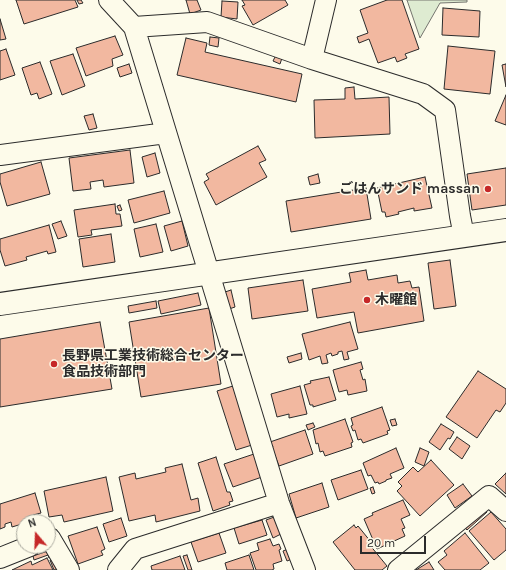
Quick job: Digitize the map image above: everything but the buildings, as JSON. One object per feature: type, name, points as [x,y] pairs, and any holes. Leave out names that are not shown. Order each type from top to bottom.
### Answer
[{"type":"street","points":[[109,0],[134,27],[279,503],[305,570]]},
{"type":"street","points":[[312,59],[326,0]]},
{"type":"street","points":[[134,27],[207,22],[312,59],[423,94],[445,110],[464,236]]},
{"type":"street","points":[[0,155],[166,133]]},
{"type":"street","points":[[0,304],[506,230]]},
{"type":"street","points":[[398,570],[489,496],[506,511]]},
{"type":"street","points":[[118,570],[135,549],[279,503]]},
{"type":"street","points":[[56,548],[69,570]]},
{"type":"street","points":[[0,558],[16,552]]},
{"type":"green space","points":[[407,0],[467,0],[467,2],[440,3],[420,38]]},
{"type":"place","name":"ごはんサンド massan","points":[[488,189]]},
{"type":"place","name":"木曜館","points":[[367,300]]},
{"type":"place","name":"長野県工業技術総合センター 食品技術部門","points":[[54,364]]}]
